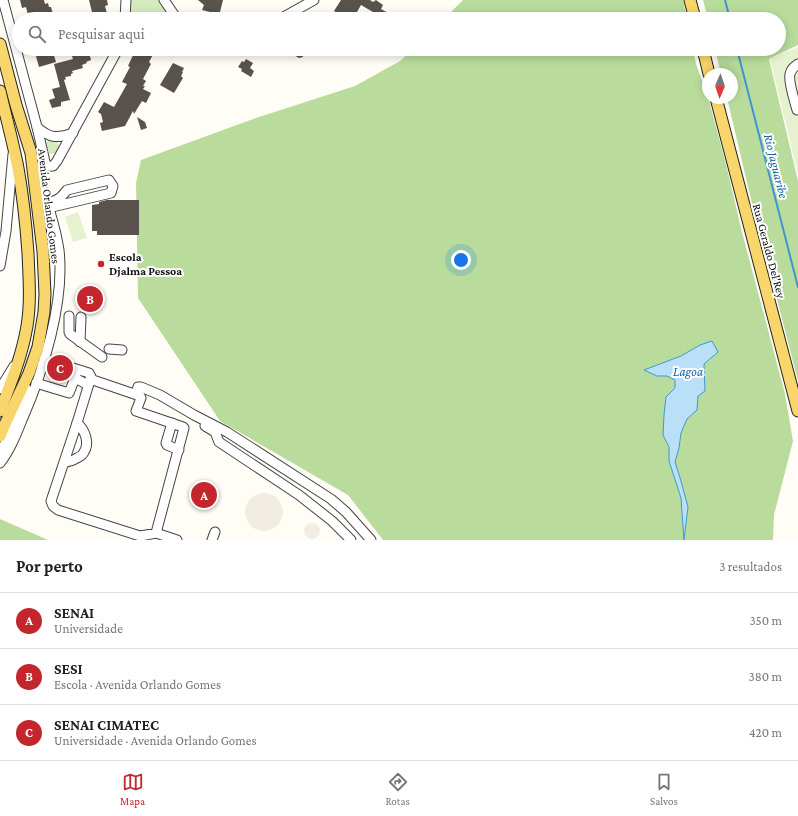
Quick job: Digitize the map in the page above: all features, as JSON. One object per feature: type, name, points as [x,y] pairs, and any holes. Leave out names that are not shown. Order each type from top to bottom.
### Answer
[{"type":"main road","points":[[690,0],[693,12]]},
{"type":"main road","name":"Avenida Orlando Gomes","points":[[0,44],[16,105],[31,153],[43,251],[45,294],[42,330],[38,347],[29,373],[0,436]]},
{"type":"main road","points":[[705,56],[708,68]]},
{"type":"main road","points":[[0,91],[21,184],[29,275],[29,310],[27,326],[11,384],[0,411]]},
{"type":"main road","name":"Rua Geraldo Del'Rey","points":[[718,104],[798,411]]},
{"type":"street","points":[[2,0],[12,36]]},
{"type":"street","points":[[125,12],[126,0]]},
{"type":"street","points":[[164,0],[172,12]]},
{"type":"street","points":[[293,12],[314,0]]},
{"type":"street","points":[[17,56],[45,162],[50,167],[55,164],[73,133],[114,56]]},
{"type":"street","points":[[797,110],[790,73],[792,68],[798,64]]},
{"type":"street","points":[[37,127],[44,133],[52,136],[58,137],[73,133]]},
{"type":"street","points":[[0,266],[6,231],[9,187],[14,148]]},
{"type":"street","points":[[0,463],[12,444],[29,404],[43,362],[54,321],[59,286],[60,269],[58,249],[48,205],[31,153]]},
{"type":"street","points":[[109,180],[113,186],[111,193],[48,205],[61,198],[67,190],[80,186],[109,180]]},
{"type":"street","points":[[69,316],[70,334],[102,357]]},
{"type":"street","points":[[80,342],[81,317]]},
{"type":"street","points":[[109,349],[122,350]]},
{"type":"street","points":[[0,389],[19,358]]},
{"type":"street","points":[[43,362],[76,374],[89,382],[136,394],[141,398],[136,411],[184,428],[156,533]]},
{"type":"street","name":"Avenida Orlando Gomes","points":[[0,455],[25,394],[29,373]]},
{"type":"street","points":[[36,383],[69,393],[76,374]]},
{"type":"street","points":[[89,382],[65,462],[51,501],[53,506],[55,508],[140,536],[156,533],[177,540]]},
{"type":"street","points":[[136,394],[138,387],[141,387],[160,395],[227,432],[331,499],[346,512],[371,540]]},
{"type":"street","points":[[194,415],[198,421],[215,432],[218,440],[222,444],[299,495],[332,521],[351,540]]},
{"type":"street","points":[[65,462],[72,462],[82,454],[87,444],[82,429],[77,423]]},
{"type":"street","points":[[172,423],[166,443],[167,445],[179,450]]},
{"type":"green space","points":[[131,0],[160,0],[168,12],[130,12]]},
{"type":"green space","points":[[463,0],[683,0],[686,12],[451,12]]},
{"type":"green space","points":[[703,0],[798,0],[798,45],[786,51],[786,12],[706,12]]},
{"type":"green space","points":[[798,47],[798,174],[770,59],[777,56],[786,56],[786,52]]},
{"type":"green space","points":[[405,56],[694,56],[702,80],[702,104],[710,104],[785,394],[793,441],[774,515],[773,540],[383,540],[348,495],[220,421],[138,298],[136,183],[141,160],[256,118],[355,86],[400,61]],"holes":[[[700,345],[704,364],[705,391],[698,396],[697,410],[687,419],[681,433],[675,462],[688,507],[684,539],[681,498],[669,461],[669,447],[663,435],[675,387],[675,380],[667,376],[657,376],[645,370],[681,356]]]},
{"type":"green space","points":[[717,56],[775,56],[769,59],[798,181],[798,381],[775,291],[755,216],[728,104],[738,104],[738,68],[720,68]]},
{"type":"green space","points":[[49,140],[55,140],[59,144],[59,150],[55,154],[49,154],[45,150],[45,144]]},
{"type":"green space","points":[[78,212],[87,238],[73,242],[65,217]]},
{"type":"green space","points":[[0,519],[48,540],[0,540]]},
{"type":"shaded area","points":[[260,493],[268,493],[278,498],[282,505],[282,519],[278,526],[268,531],[260,531],[250,526],[248,523],[245,516],[245,508],[250,498],[253,496]]},
{"type":"shaded area","points":[[312,523],[318,525],[320,531],[318,537],[312,539],[306,537],[304,531],[306,525]]},
{"type":"water","name":"Lagoa","points":[[712,341],[718,352],[704,364],[705,391],[698,396],[697,410],[687,419],[681,433],[675,462],[688,507],[684,540],[681,498],[669,461],[669,447],[663,435],[666,397],[675,388],[675,380],[667,376],[657,376],[644,370],[681,356],[700,345]]},
{"type":"building","points":[[20,0],[44,0],[45,4],[48,3],[49,7],[51,7],[52,12],[27,12],[26,7],[22,8]]},
{"type":"building","points":[[89,0],[107,0],[108,5],[105,6],[107,12],[92,12]]},
{"type":"building","points":[[198,0],[223,0],[220,12],[202,10],[204,5]]},
{"type":"building","points":[[341,0],[370,0],[373,2],[376,0],[383,5],[381,9],[386,12],[373,12],[361,5],[357,12],[334,11]]},
{"type":"building","points":[[36,56],[54,56],[56,62],[39,67]]},
{"type":"building","points":[[72,56],[90,56],[91,60],[82,65],[83,68],[72,71],[73,73],[71,76],[65,77],[66,79],[64,80],[70,100],[61,102],[61,106],[52,108],[49,100],[55,98],[52,89],[60,87],[54,64],[73,59]]},
{"type":"building","points":[[133,56],[152,56],[149,62],[151,64],[143,79],[146,81],[143,89],[151,93],[146,103],[142,101],[134,114],[133,111],[125,126],[102,131],[100,123],[103,122],[101,114],[98,112],[104,102],[114,107],[127,84],[122,82],[130,67],[128,66]]},
{"type":"building","points":[[246,59],[253,63],[250,68],[254,71],[251,77],[241,71],[242,69],[238,67],[242,61],[244,62]]},
{"type":"building","points":[[173,63],[184,68],[181,76],[183,78],[174,93],[160,85]]},
{"type":"building","points":[[137,117],[145,122],[147,128],[141,130]]},
{"type":"building","points":[[107,200],[139,200],[139,235],[97,235],[97,231],[92,231],[92,205],[99,204],[99,202]]},
{"type":"waterway","name":"Rio Jaguaribe","points":[[725,0],[728,12]]},
{"type":"waterway","name":"Rio Jaguaribe","points":[[739,56],[798,287]]},
{"type":"place","name":"Escola Djalma Pessoa","points":[[101,264]]},
{"type":"place","name":"SESI","points":[[90,299]]},
{"type":"place","name":"SENAI CIMATEC","points":[[60,368]]},
{"type":"place","name":"SENAI","points":[[204,495]]}]
